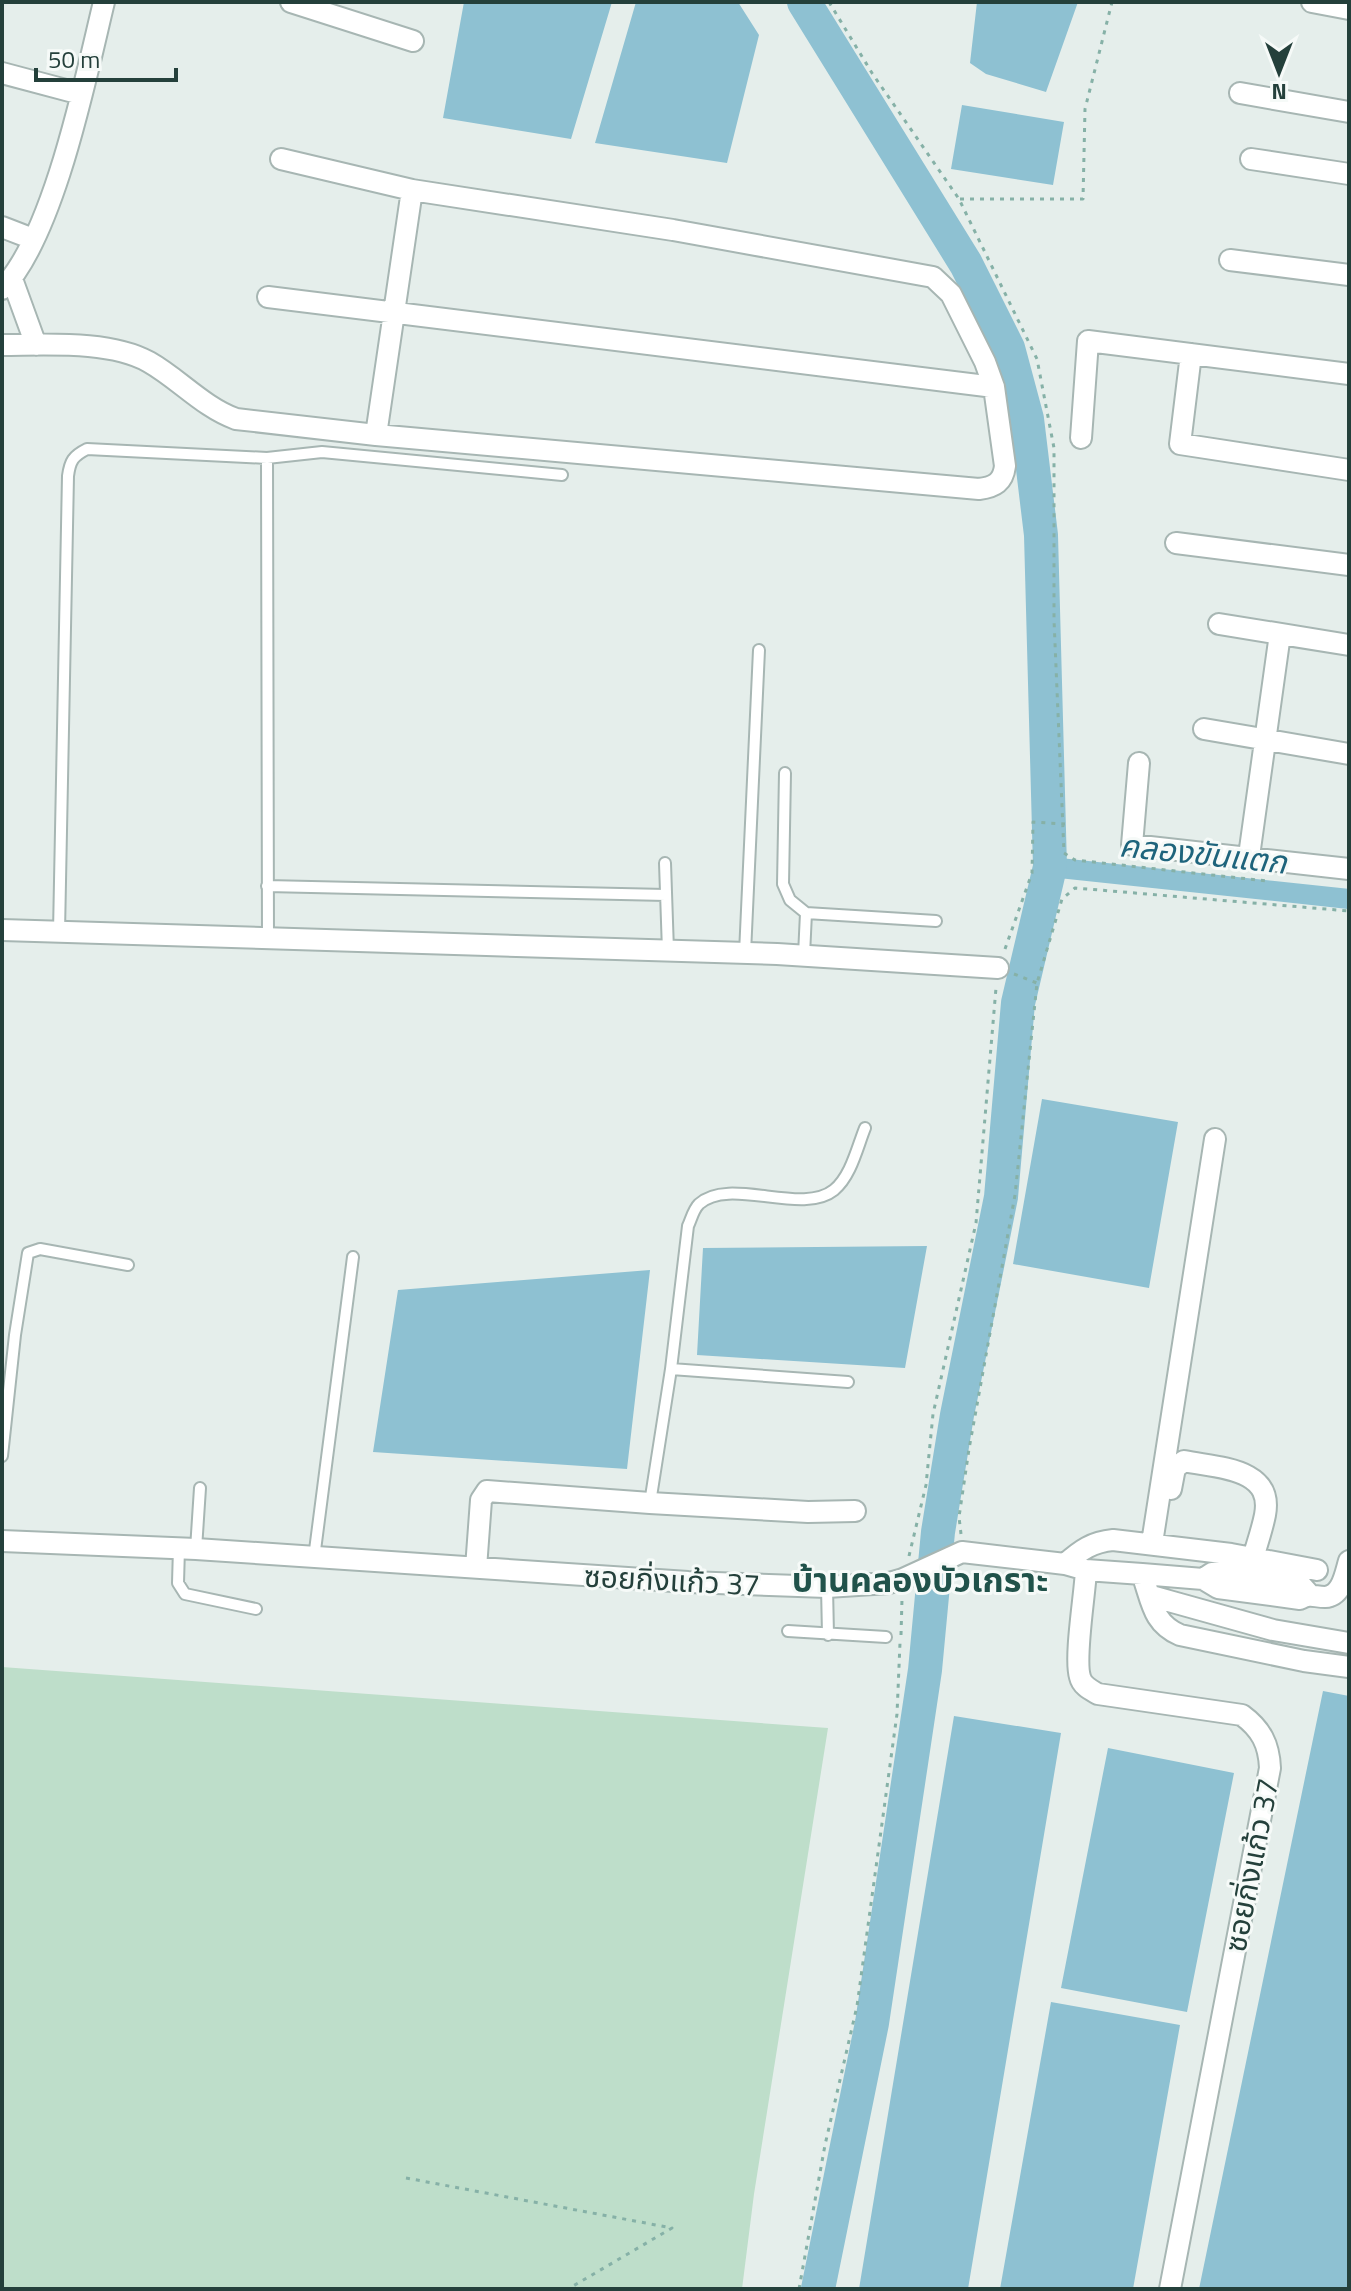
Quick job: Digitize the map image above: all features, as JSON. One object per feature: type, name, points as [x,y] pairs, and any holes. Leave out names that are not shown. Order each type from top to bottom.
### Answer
[{"type":"street","points":[[36,345],[7,284],[49,204],[104,2]]},
{"type":"street","points":[[291,2],[413,41]]},
{"type":"street","points":[[1312,2],[1349,9]]},
{"type":"street","points":[[2,73],[81,94]]},
{"type":"street","points":[[1240,93],[1349,112]]},
{"type":"street","points":[[2,345],[107,349],[146,360],[218,413],[236,419],[376,435],[979,489],[999,483],[1004,477],[994,387],[951,294],[933,277],[673,230],[412,190],[281,159]]},
{"type":"street","points":[[1251,159],[1349,174]]},
{"type":"street","points":[[376,435],[412,190]]},
{"type":"street","points":[[2,227],[33,239]]},
{"type":"street","points":[[1230,260],[1349,275]]},
{"type":"street","points":[[268,297],[994,387]]},
{"type":"street","points":[[1081,438],[1088,341],[1349,374]]},
{"type":"street","points":[[1191,354],[1180,444],[1349,470]]},
{"type":"street","points":[[1176,543],[1349,565]]},
{"type":"street","points":[[1219,624],[1349,645]]},
{"type":"street","points":[[1249,856],[1280,634]]},
{"type":"street","points":[[1204,729],[1349,754]]},
{"type":"street","points":[[1139,763],[1132,845],[1349,869]]},
{"type":"street","points":[[2,930],[804,955],[998,968]]},
{"type":"street","points":[[1156,1544],[1215,1139]]},
{"type":"street","points":[[1156,1544],[1175,1468],[1184,1461],[1248,1474],[1257,1482],[1265,1513],[1253,1558]]},
{"type":"street","points":[[476,1568],[481,1500],[487,1491],[808,1512],[855,1511]]},
{"type":"street","points":[[1065,1564],[1082,1548],[1097,1542],[1113,1540],[1156,1544],[1300,1584],[1310,1595]]},
{"type":"street","name":"ซอยกิ่งแก้ว 37","points":[[2,1541],[188,1549],[688,1582],[827,1587],[903,1579],[962,1552]]},
{"type":"street","points":[[962,1552],[1065,1564],[1086,1570],[1203,1579],[1218,1588],[1297,1599],[1334,1594],[1343,1583],[1349,1561]]},
{"type":"street","points":[[1203,1579],[1228,1563],[1253,1558],[1317,1570]]},
{"type":"street","name":"ซอยกิ่งแก้ว 37","points":[[1086,1570],[1079,1660],[1079,1677],[1083,1683],[1098,1694],[1242,1715],[1257,1726],[1269,1752],[1270,1768],[1170,2289]]},
{"type":"street","points":[[1142,1574],[1157,1619],[1164,1628],[1180,1635],[1304,1661],[1349,1667]]},
{"type":"street","points":[[1151,1596],[1273,1630],[1349,1643]]},
{"type":"street","points":[[1268,1653],[1273,1630]]},
{"type":"street","points":[[1304,1661],[1310,1638]]},
{"type":"lane","points":[[59,932],[70,462],[76,454],[87,449],[267,458],[322,452],[562,475]]},
{"type":"lane","points":[[267,458],[268,939]]},
{"type":"lane","points":[[745,953],[759,650]]},
{"type":"lane","points":[[785,773],[783,884],[790,900],[806,913],[936,921]]},
{"type":"lane","points":[[665,863],[668,951]]},
{"type":"lane","points":[[267,886],[666,895]]},
{"type":"lane","points":[[804,955],[806,913]]},
{"type":"lane","points":[[650,1503],[671,1369],[688,1226],[694,1210],[701,1202],[720,1195],[808,1198],[832,1192],[849,1170],[865,1128]]},
{"type":"lane","points":[[2,1456],[15,1335],[28,1253],[40,1249],[128,1265]]},
{"type":"lane","points":[[314,1558],[353,1257]]},
{"type":"lane","points":[[671,1369],[848,1382]]},
{"type":"lane","points":[[200,1488],[178,1583],[185,1594],[256,1609]]},
{"type":"lane","points":[[827,1587],[828,1635]]},
{"type":"lane","points":[[788,1631],[886,1637]]},
{"type":"path","points":[[829,2],[872,73],[959,199],[1037,359],[1054,448],[1054,620],[1064,853],[1075,860],[1279,882]]},
{"type":"path","points":[[959,199],[1083,199],[1085,109],[1112,2]]},
{"type":"path","points":[[799,2289],[825,2145],[857,2006],[897,1714],[903,1579],[926,1485],[933,1414],[976,1223],[998,968],[1032,873],[1033,822],[1065,824]]},
{"type":"path","points":[[962,1552],[959,1517],[1015,1195],[1037,983],[1062,899],[1075,888],[1349,911]]},
{"type":"path","points":[[406,2178],[672,2228],[568,2289]]},
{"type":"green space","points":[[2,1667],[828,1728],[754,2194],[742,2289],[2,2289]]},
{"type":"water","points":[[464,2],[612,2],[571,139],[443,118]]},
{"type":"water","points":[[636,2],[738,2],[759,35],[727,163],[595,143]]},
{"type":"water","points":[[977,2],[1078,2],[1046,92],[986,74],[970,63]]},
{"type":"water","points":[[962,105],[1064,122],[1053,185],[951,169]]},
{"type":"water","points":[[1042,1099],[1178,1122],[1149,1288],[1013,1264]]},
{"type":"water","points":[[927,1246],[905,1368],[697,1355],[703,1248]]},
{"type":"water","points":[[650,1270],[627,1469],[373,1452],[398,1290]]},
{"type":"water","points":[[1323,1691],[1349,1696],[1349,2289],[1199,2289]]},
{"type":"water","points":[[954,1716],[1061,1733],[968,2289],[859,2289]]},
{"type":"water","points":[[1108,1748],[1234,1773],[1187,2012],[1061,1988]]},
{"type":"water","points":[[1051,2002],[1180,2025],[1133,2289],[1000,2289]]},
{"type":"waterway","points":[[804,2],[966,264],[1008,348],[1027,419],[1041,535],[1050,867],[1018,1003],[1001,1197],[957,1415],[938,1532],[925,1670],[872,2023],[818,2289]]},
{"type":"waterway","name":"คลองขันแตก","points":[[1050,867],[1349,899]]},
{"type":"district","name":"บ้านคลองบัวเกราะ","points":[[920,1579]]}]
